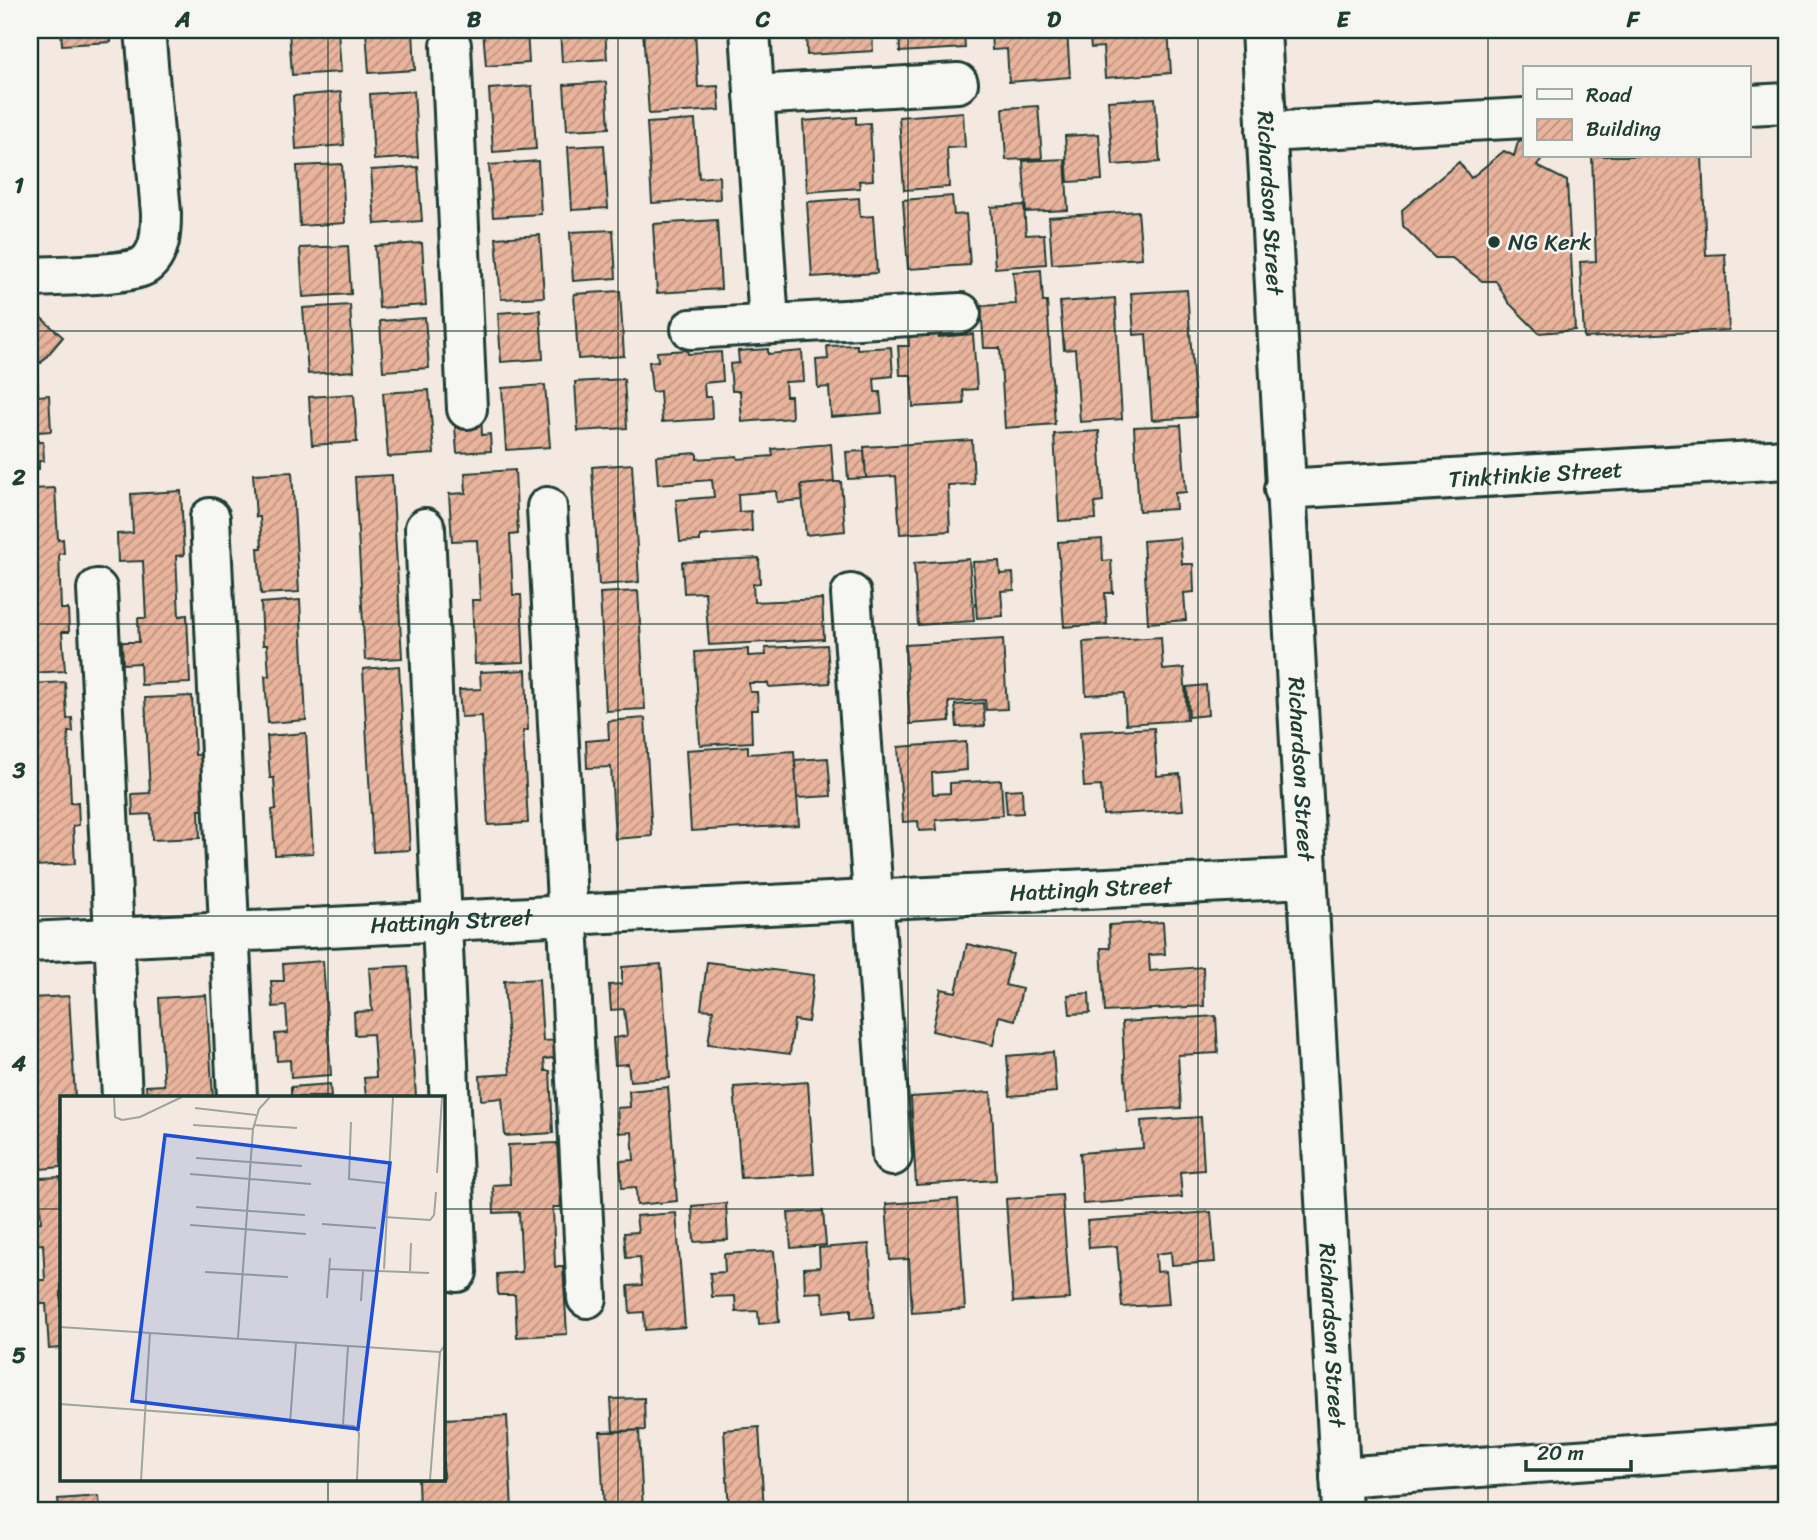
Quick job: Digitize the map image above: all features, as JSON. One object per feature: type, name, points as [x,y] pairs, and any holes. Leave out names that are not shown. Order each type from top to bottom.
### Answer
[{"type":"street","points":[[30,277],[123,271],[145,266],[155,252],[161,233],[161,213],[145,30]]},
{"type":"street","points":[[750,30],[769,324]]},
{"type":"street","name":"Richardson Street","points":[[1261,30],[1341,1494]]},
{"type":"street","points":[[451,45],[467,409]]},
{"type":"street","points":[[754,95],[958,83]]},
{"type":"street","points":[[1750,105],[1787,103]]},
{"type":"street","points":[[1266,132],[1523,118]]},
{"type":"street","points":[[691,329],[961,313]]},
{"type":"street","name":"Tinktinkie Street","points":[[1284,489],[1787,459]]},
{"type":"street","points":[[547,507],[587,1298]]},
{"type":"street","points":[[210,518],[237,1096]]},
{"type":"street","points":[[425,528],[457,1272]]},
{"type":"street","points":[[97,589],[122,1096]]},
{"type":"street","points":[[851,594],[892,1156]]},
{"type":"street","name":"Hattingh Street","points":[[30,942],[1306,878]]},
{"type":"street","points":[[1341,1494],[1787,1445]]},
{"type":"building","points":[[61,30],[111,30],[111,42],[62,45]]},
{"type":"building","points":[[289,30],[338,30],[341,72],[292,75]]},
{"type":"building","points":[[366,30],[413,30],[415,70],[369,73]]},
{"type":"building","points":[[483,30],[527,30],[529,63],[486,66]]},
{"type":"building","points":[[560,30],[605,30],[607,59],[562,62]]},
{"type":"building","points":[[695,30],[698,87],[718,86],[720,110],[649,114],[643,31]]},
{"type":"building","points":[[806,30],[872,30],[873,51],[807,55]]},
{"type":"building","points":[[899,30],[964,30],[965,48],[900,52]]},
{"type":"building","points":[[991,30],[1067,30],[1070,77],[1009,82],[1007,49],[992,50]]},
{"type":"building","points":[[1089,30],[1168,30],[1171,73],[1105,78],[1103,47],[1091,48]]},
{"type":"building","points":[[606,82],[609,128],[567,130],[564,85]]},
{"type":"building","points":[[532,86],[536,149],[493,152],[489,89]]},
{"type":"building","points":[[414,91],[418,157],[374,160],[370,94]]},
{"type":"building","points":[[341,92],[344,145],[296,149],[293,96]]},
{"type":"building","points":[[1155,98],[1160,162],[1113,165],[1108,101]]},
{"type":"building","points":[[1038,106],[1042,158],[1006,160],[1003,108]]},
{"type":"building","points":[[963,112],[965,147],[947,148],[949,187],[904,190],[899,117]]},
{"type":"building","points":[[856,117],[856,124],[870,123],[873,180],[859,181],[860,188],[807,192],[803,121]]},
{"type":"building","points":[[695,120],[699,178],[719,176],[720,199],[652,203],[647,123]]},
{"type":"building","points":[[1099,134],[1102,180],[1068,182],[1065,136]]},
{"type":"building","name":"NG Kerk","points":[[1523,139],[1523,158],[1543,158],[1537,166],[1567,181],[1575,330],[1539,333],[1508,302],[1496,281],[1482,281],[1452,258],[1435,258],[1403,226],[1402,210],[1459,162],[1471,178],[1504,151],[1514,156],[1518,142]]},
{"type":"building","points":[[604,145],[608,208],[572,210],[568,147]]},
{"type":"building","points":[[1592,158],[1702,158],[1706,255],[1725,254],[1729,330],[1584,338],[1580,262],[1596,261]]},
{"type":"building","points":[[1065,159],[1068,210],[1026,212],[1023,161]]},
{"type":"building","points":[[538,161],[541,214],[493,217],[489,165]]},
{"type":"building","points":[[342,164],[345,223],[300,226],[297,166]]},
{"type":"building","points":[[418,167],[422,221],[375,224],[371,170]]},
{"type":"building","points":[[952,196],[954,215],[966,214],[970,265],[908,269],[903,200]]},
{"type":"building","points":[[859,198],[860,217],[873,216],[877,273],[812,277],[807,202]]},
{"type":"building","points":[[1024,205],[1026,235],[1044,234],[1046,264],[995,268],[991,207]]},
{"type":"building","points":[[1138,211],[1142,258],[1052,264],[1049,217]]},
{"type":"building","points":[[717,220],[721,289],[657,293],[653,224]]},
{"type":"building","points":[[613,230],[616,278],[573,281],[570,232]]},
{"type":"building","points":[[540,235],[544,297],[501,299],[496,238]]},
{"type":"building","points":[[422,243],[426,305],[379,308],[375,246]]},
{"type":"building","points":[[348,246],[351,294],[303,297],[300,248]]},
{"type":"building","points":[[1041,270],[1043,302],[1047,302],[1055,424],[1005,428],[1000,348],[984,348],[981,306],[1016,304],[1013,272]]},
{"type":"building","points":[[1187,290],[1196,417],[1152,420],[1146,334],[1134,335],[1131,293]]},
{"type":"building","points":[[620,291],[624,356],[578,359],[574,294]]},
{"type":"building","points":[[1115,298],[1122,419],[1080,422],[1075,349],[1064,350],[1060,302]]},
{"type":"building","points":[[350,305],[354,371],[308,374],[303,308]]},
{"type":"building","points":[[30,308],[63,337],[41,363],[30,354]]},
{"type":"building","points":[[540,310],[543,359],[501,362],[498,313]]},
{"type":"building","points":[[425,318],[429,368],[383,371],[380,321]]},
{"type":"building","points":[[939,331],[939,337],[973,334],[977,389],[963,390],[964,404],[913,407],[911,375],[900,375],[898,346],[909,346],[908,333]]},
{"type":"building","points":[[857,345],[857,349],[891,347],[893,376],[874,378],[875,392],[880,392],[882,413],[831,417],[829,387],[818,388],[816,360],[828,359],[827,346]]},
{"type":"building","points":[[768,349],[768,354],[802,351],[804,381],[785,382],[786,396],[791,396],[792,418],[742,422],[740,391],[732,391],[730,364],[739,363],[738,351]]},
{"type":"building","points":[[687,350],[688,354],[721,352],[723,381],[704,383],[705,397],[711,397],[712,419],[662,422],[660,391],[652,392],[649,362],[658,361],[657,352]]},
{"type":"building","points":[[30,378],[37,378],[38,396],[49,395],[51,431],[37,432],[38,442],[43,442],[44,461],[39,461],[39,469],[30,469]]},
{"type":"building","points":[[624,379],[627,428],[578,431],[575,382]]},
{"type":"building","points":[[545,385],[550,447],[506,450],[502,388]]},
{"type":"building","points":[[429,390],[434,454],[388,457],[383,393]]},
{"type":"building","points":[[354,394],[357,442],[312,445],[309,397]]},
{"type":"building","points":[[481,411],[482,435],[490,434],[491,451],[457,453],[454,413]]},
{"type":"building","points":[[1181,425],[1186,492],[1175,493],[1176,509],[1139,511],[1134,427]]},
{"type":"building","points":[[1099,431],[1103,502],[1095,503],[1096,519],[1059,521],[1054,434]]},
{"type":"building","points":[[972,440],[974,484],[948,485],[950,531],[900,534],[896,476],[866,478],[864,447]]},
{"type":"building","points":[[831,444],[834,482],[801,485],[803,500],[777,502],[776,491],[738,494],[739,512],[751,511],[752,531],[700,536],[700,541],[680,542],[676,500],[714,497],[712,480],[658,484],[656,456],[697,453],[697,459],[737,456],[738,459],[773,456],[772,449]]},
{"type":"building","points":[[864,451],[866,478],[848,479],[846,452]]},
{"type":"building","points":[[632,464],[639,582],[599,585],[592,467]]},
{"type":"building","points":[[515,470],[518,534],[510,535],[513,595],[521,595],[524,662],[475,664],[472,600],[480,600],[477,540],[452,541],[449,494],[466,493],[465,473]]},
{"type":"building","points":[[292,472],[299,592],[261,594],[258,548],[262,548],[260,517],[256,517],[253,474]]},
{"type":"building","points":[[392,475],[402,658],[365,660],[355,477]]},
{"type":"building","points":[[841,482],[845,531],[806,535],[801,485]]},
{"type":"building","points":[[55,488],[58,540],[63,539],[64,553],[59,554],[61,609],[68,609],[69,632],[62,632],[65,671],[30,673],[30,489]]},
{"type":"building","points":[[181,491],[184,555],[176,556],[179,616],[187,615],[190,683],[141,685],[140,663],[123,664],[122,642],[139,642],[138,618],[146,618],[143,561],[118,562],[117,534],[133,533],[131,494]]},
{"type":"building","points":[[1180,538],[1182,564],[1193,564],[1194,592],[1184,593],[1186,620],[1148,623],[1143,541]]},
{"type":"building","points":[[1102,539],[1103,561],[1111,560],[1113,593],[1105,593],[1107,624],[1064,627],[1058,542]]},
{"type":"building","points":[[759,558],[760,583],[753,584],[754,602],[822,599],[824,639],[709,645],[705,592],[684,593],[682,562]]},
{"type":"building","points":[[969,559],[974,621],[918,625],[914,563]]},
{"type":"building","points":[[999,561],[1000,574],[1013,573],[1014,590],[1001,591],[1003,616],[977,618],[973,562]]},
{"type":"building","points":[[638,591],[645,709],[606,711],[600,593]]},
{"type":"building","points":[[300,600],[306,720],[268,723],[265,676],[269,676],[267,645],[263,645],[261,603]]},
{"type":"building","points":[[1161,637],[1163,670],[1184,668],[1187,720],[1126,724],[1124,693],[1086,695],[1083,642]]},
{"type":"building","points":[[1003,639],[1007,709],[986,710],[985,700],[949,702],[950,721],[910,724],[905,645]]},
{"type":"building","points":[[827,645],[830,683],[769,687],[768,683],[749,683],[750,692],[757,692],[758,710],[751,710],[752,742],[700,745],[695,652],[748,649],[748,656],[766,655],[765,648]]},
{"type":"building","points":[[399,666],[410,850],[373,852],[363,669]]},
{"type":"building","points":[[526,670],[528,730],[523,731],[528,823],[488,825],[482,716],[461,717],[459,690],[481,689],[480,672]]},
{"type":"building","points":[[65,682],[67,719],[72,718],[73,732],[68,732],[71,803],[78,802],[79,825],[73,826],[75,864],[34,866],[30,829],[30,684]]},
{"type":"building","points":[[1206,685],[1208,715],[1189,717],[1187,687]]},
{"type":"building","points":[[192,696],[195,755],[209,754],[211,810],[199,810],[200,838],[152,840],[151,814],[133,815],[132,794],[150,793],[145,698]]},
{"type":"building","points":[[983,703],[985,726],[957,727],[955,705]]},
{"type":"building","points":[[645,718],[652,836],[615,839],[611,767],[587,768],[586,741],[609,739],[608,721]]},
{"type":"building","points":[[1154,728],[1157,776],[1180,774],[1183,810],[1103,815],[1101,786],[1084,787],[1080,732]]},
{"type":"building","points":[[306,733],[313,853],[275,855],[272,810],[276,809],[274,778],[270,778],[267,736]]},
{"type":"building","points":[[966,742],[967,770],[932,773],[933,794],[950,793],[950,783],[1001,780],[1003,815],[936,820],[937,830],[919,831],[918,821],[903,822],[898,747]]},
{"type":"building","points":[[748,746],[748,754],[794,751],[799,825],[691,831],[686,750]]},
{"type":"building","points":[[828,758],[831,796],[797,798],[795,760]]},
{"type":"building","points":[[1022,789],[1023,813],[1007,814],[1005,790]]},
{"type":"building","points":[[1163,922],[1165,954],[1149,955],[1150,971],[1203,967],[1204,1006],[1105,1012],[1101,948],[1110,948],[1109,925]]},
{"type":"building","points":[[967,944],[1013,954],[1005,985],[1022,989],[1015,1020],[999,1016],[993,1045],[932,1031],[941,989],[956,992]]},
{"type":"building","points":[[323,961],[331,1075],[291,1078],[290,1060],[277,1061],[275,1034],[288,1033],[286,1006],[273,1007],[271,981],[284,981],[283,964]]},
{"type":"building","points":[[707,962],[814,975],[808,1022],[794,1020],[790,1054],[708,1044],[713,1010],[701,1009]]},
{"type":"building","points":[[661,964],[670,1078],[630,1081],[628,1064],[615,1065],[613,1038],[627,1036],[624,1009],[611,1010],[609,985],[622,984],[622,967]]},
{"type":"building","points":[[408,966],[416,1096],[366,1096],[364,1078],[376,1077],[373,1034],[355,1035],[354,1012],[372,1011],[369,968]]},
{"type":"building","points":[[539,979],[543,1041],[563,1040],[564,1057],[544,1059],[545,1071],[550,1071],[553,1133],[505,1136],[502,1098],[481,1100],[480,1076],[510,1074],[504,981]]},
{"type":"building","points":[[1089,993],[1090,1013],[1070,1014],[1068,995]]},
{"type":"building","points":[[206,995],[213,1096],[147,1096],[146,1086],[164,1085],[159,998]]},
{"type":"building","points":[[69,996],[75,1096],[60,1096],[60,1167],[41,1169],[38,1123],[30,1124],[30,1100],[37,1100],[34,1064],[30,1064],[30,1042],[33,1042],[30,998]]},
{"type":"building","points":[[1216,1016],[1218,1053],[1178,1055],[1181,1108],[1127,1111],[1122,1022]]},
{"type":"building","points":[[1053,1052],[1056,1092],[1010,1096],[1007,1056]]},
{"type":"building","points":[[808,1082],[814,1174],[741,1178],[734,1087]]},
{"type":"building","points":[[330,1084],[331,1096],[291,1096],[291,1087]]},
{"type":"building","points":[[668,1087],[677,1201],[637,1205],[636,1187],[622,1188],[620,1161],[634,1160],[632,1132],[619,1133],[617,1108],[630,1107],[629,1091]]},
{"type":"building","points":[[991,1092],[996,1180],[916,1185],[911,1097]]},
{"type":"building","points":[[1201,1117],[1204,1170],[1180,1172],[1182,1197],[1083,1204],[1080,1153],[1143,1148],[1141,1121]]},
{"type":"building","points":[[557,1143],[561,1207],[553,1207],[555,1267],[563,1267],[567,1334],[517,1337],[515,1295],[498,1295],[497,1274],[522,1272],[519,1212],[494,1213],[493,1185],[510,1184],[508,1145]]},
{"type":"building","points":[[60,1177],[60,1348],[49,1349],[46,1304],[30,1304],[30,1280],[45,1280],[43,1244],[30,1245],[30,1223],[41,1222],[39,1178]]},
{"type":"building","points":[[1062,1195],[1070,1299],[1013,1302],[1006,1199]]},
{"type":"building","points":[[958,1199],[965,1309],[912,1313],[909,1259],[890,1260],[886,1204]]},
{"type":"building","points":[[726,1203],[728,1240],[694,1242],[692,1206]]},
{"type":"building","points":[[823,1211],[826,1245],[791,1248],[788,1213]]},
{"type":"building","points":[[1211,1212],[1215,1262],[1172,1265],[1171,1252],[1156,1254],[1157,1272],[1166,1271],[1169,1304],[1122,1307],[1117,1246],[1089,1248],[1087,1221]]},
{"type":"building","points":[[676,1213],[685,1327],[645,1330],[644,1312],[630,1313],[628,1286],[642,1285],[640,1257],[626,1258],[624,1233],[638,1232],[636,1216]]},
{"type":"building","points":[[869,1244],[874,1317],[851,1319],[851,1309],[824,1312],[822,1292],[805,1293],[804,1268],[820,1267],[819,1248]]},
{"type":"building","points":[[774,1251],[779,1322],[759,1324],[758,1311],[736,1312],[735,1296],[712,1297],[710,1273],[725,1272],[724,1254]]},
{"type":"building","points":[[644,1398],[645,1430],[613,1432],[611,1399]]},
{"type":"building","points":[[507,1416],[512,1510],[419,1510],[418,1480],[444,1480],[444,1419]]},
{"type":"building","points":[[759,1427],[764,1510],[729,1510],[724,1430]]},
{"type":"building","points":[[639,1430],[643,1510],[604,1510],[600,1432]]},
{"type":"building","points":[[99,1496],[100,1510],[59,1510],[58,1499]]},
{"type":"building","points":[[30,1499],[37,1499],[37,1510],[30,1510]]},
{"type":"place","name":"NG Kerk","points":[[1494,242]]}]
